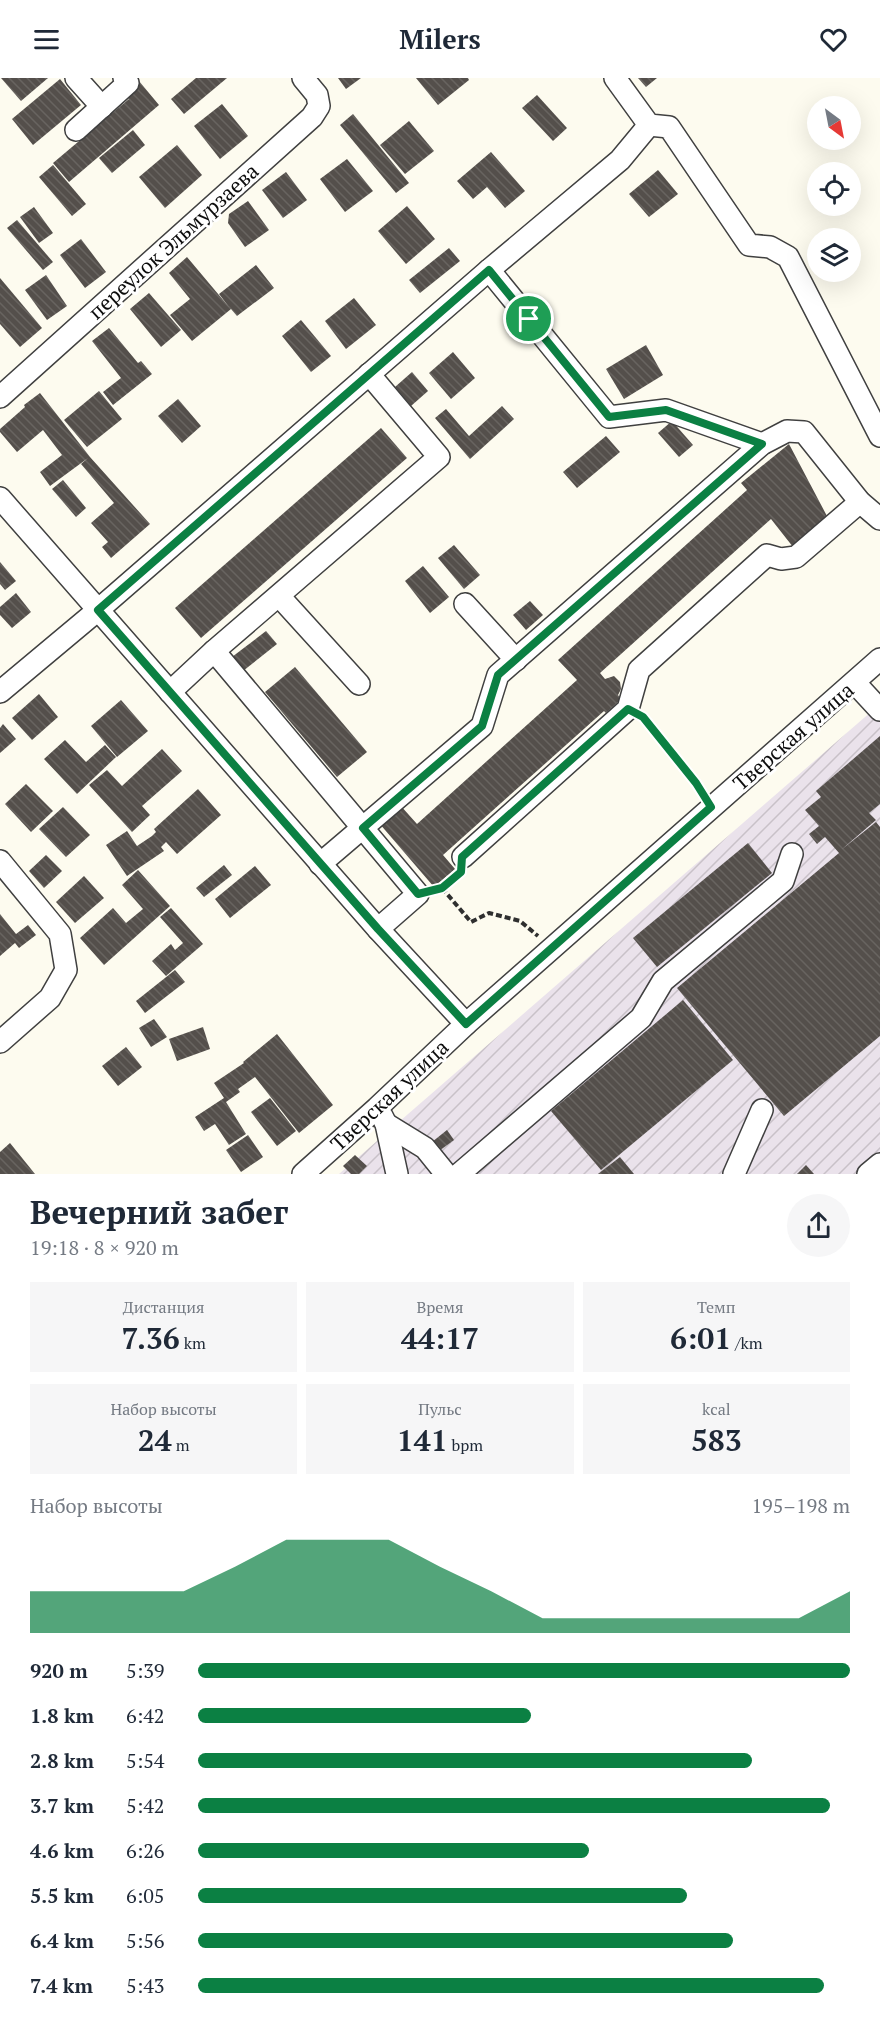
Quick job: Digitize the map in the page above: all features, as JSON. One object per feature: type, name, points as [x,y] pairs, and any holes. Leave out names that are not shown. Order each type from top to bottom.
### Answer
[{"type":"street","points":[[76,78],[102,107]]},
{"type":"street","points":[[76,130],[128,83],[124,78]]},
{"type":"street","name":"переулок Эльмурзаева","points":[[0,397],[312,117],[319,106],[317,95],[303,78]]},
{"type":"street","points":[[615,78],[649,125],[669,128],[749,245],[770,247],[788,257],[880,436]]},
{"type":"street","points":[[0,692],[98,610],[489,270],[621,160],[649,125]]},
{"type":"street","points":[[489,270],[609,417],[666,410],[762,444]]},
{"type":"street","points":[[170,692],[214,651],[440,457],[369,374]]},
{"type":"street","points":[[320,864],[482,726],[498,675],[762,444],[787,431],[804,432],[860,502],[880,519]]},
{"type":"street","points":[[0,498],[320,864],[466,1024]]},
{"type":"street","points":[[462,857],[628,709],[639,670],[767,555],[781,559],[796,557],[860,502]]},
{"type":"street","points":[[279,596],[359,684]]},
{"type":"street","points":[[465,604],[516,660]]},
{"type":"street","points":[[214,651],[418,894],[378,929]]},
{"type":"street","name":"Тверская улица","points":[[303,1174],[382,1116],[466,1024],[880,659]]},
{"type":"street","points":[[855,683],[880,710]]},
{"type":"street","points":[[459,1174],[641,1018],[663,981],[783,881],[792,854]]},
{"type":"street","points":[[0,861],[60,934],[66,970],[50,998],[0,1042]]},
{"type":"street","points":[[734,1174],[762,1110]]},
{"type":"street","points":[[382,1116],[397,1174]]},
{"type":"street","points":[[382,1116],[425,1149],[446,1174]]},
{"type":"street","points":[[868,1174],[880,1164]]},
{"type":"path","points":[[628,709],[643,717],[696,783],[711,807]]},
{"type":"path","points":[[418,894],[442,888],[461,872],[462,857]]},
{"type":"path","points":[[442,888],[471,922],[489,913],[520,921],[552,948]]},
{"type":"shaded area","points":[[880,704],[880,1174],[339,1174]]},
{"type":"building","points":[[1,78],[48,78],[21,101]]},
{"type":"building","points":[[196,78],[227,78],[184,114],[171,99]]},
{"type":"building","points":[[338,78],[361,78],[346,89]]},
{"type":"building","points":[[416,78],[468,78],[469,80],[438,105]]},
{"type":"building","points":[[638,78],[657,78],[646,87]]},
{"type":"building","points":[[60,79],[81,105],[33,145],[12,119]]},
{"type":"building","points":[[139,81],[159,105],[69,182],[53,163],[129,99],[124,93]]},
{"type":"building","points":[[537,95],[567,128],[553,141],[522,108]]},
{"type":"building","points":[[222,104],[248,136],[220,159],[194,126]]},
{"type":"building","points":[[353,114],[409,183],[396,193],[340,125]]},
{"type":"building","points":[[409,121],[434,151],[405,174],[380,145]]},
{"type":"building","points":[[133,130],[145,145],[112,173],[99,158]]},
{"type":"building","points":[[177,145],[202,175],[165,208],[139,177]]},
{"type":"building","points":[[491,152],[525,191],[505,208],[487,187],[473,199],[457,181]]},
{"type":"building","points":[[347,159],[373,191],[345,212],[320,179]]},
{"type":"building","points":[[53,165],[86,204],[72,216],[39,177]]},
{"type":"building","points":[[658,170],[678,194],[649,217],[629,194]]},
{"type":"building","points":[[286,172],[307,200],[283,218],[262,190]]},
{"type":"building","points":[[248,201],[269,230],[245,247],[228,223],[229,214]]},
{"type":"building","points":[[407,206],[435,239],[406,264],[378,231]]},
{"type":"building","points":[[34,207],[53,233],[39,243],[20,217]]},
{"type":"building","points":[[17,220],[53,262],[43,270],[7,228]]},
{"type":"building","points":[[81,239],[106,272],[85,288],[60,255]]},
{"type":"building","points":[[449,248],[460,261],[420,293],[409,280]]},
{"type":"building","points":[[187,257],[229,307],[219,294],[256,265],[274,288],[237,316],[231,309],[192,341],[170,315],[190,299],[169,273]]},
{"type":"building","points":[[46,275],[67,306],[47,320],[25,290]]},
{"type":"building","points":[[0,278],[42,328],[20,347],[0,324]]},
{"type":"building","points":[[149,293],[181,330],[161,347],[130,309]]},
{"type":"building","points":[[354,298],[376,325],[346,349],[325,321]]},
{"type":"building","points":[[301,320],[331,356],[311,372],[282,336]]},
{"type":"building","points":[[109,328],[138,363],[141,361],[152,374],[113,405],[103,392],[121,378],[92,341]]},
{"type":"building","points":[[646,345],[663,375],[624,399],[606,369]]},
{"type":"building","points":[[453,352],[475,378],[451,399],[429,373]]},
{"type":"building","points":[[412,372],[428,391],[411,406],[395,387]]},
{"type":"building","points":[[99,391],[122,419],[87,447],[64,420]]},
{"type":"building","points":[[40,393],[90,457],[150,524],[111,558],[102,547],[108,542],[91,523],[114,503],[81,464],[88,458],[50,486],[40,472],[62,455],[43,430],[17,452],[0,432],[0,429],[25,407],[24,405]]},
{"type":"building","points":[[178,399],[201,426],[182,443],[158,416]]},
{"type":"building","points":[[502,406],[514,419],[470,459],[435,418],[446,409],[469,436]]},
{"type":"building","points":[[672,421],[693,445],[679,457],[658,433]]},
{"type":"building","points":[[381,428],[407,458],[201,638],[175,608]]},
{"type":"building","points":[[606,436],[620,452],[577,488],[563,472]]},
{"type":"building","points":[[789,444],[828,518],[793,547],[771,519],[600,673],[605,679],[614,676],[620,682],[621,689],[618,695],[621,699],[606,713],[604,711],[443,855],[455,869],[434,887],[379,823],[400,805],[417,824],[577,680],[558,660],[747,490],[741,483]]},
{"type":"building","points":[[63,480],[86,508],[76,517],[52,489]]},
{"type":"building","points":[[454,545],[480,575],[464,589],[438,558]]},
{"type":"building","points":[[0,562],[16,581],[5,590],[0,584]]},
{"type":"building","points":[[423,566],[449,597],[430,613],[405,581]]},
{"type":"building","points":[[16,593],[31,612],[12,628],[0,615],[0,607]]},
{"type":"building","points":[[530,601],[543,615],[526,630],[513,615]]},
{"type":"building","points":[[266,631],[277,644],[243,671],[232,657]]},
{"type":"building","points":[[295,667],[367,752],[337,777],[265,692]]},
{"type":"building","points":[[39,694],[58,717],[32,740],[12,718]]},
{"type":"building","points":[[121,700],[148,731],[117,757],[91,726]]},
{"type":"building","points":[[3,724],[16,739],[0,753],[0,728]]},
{"type":"building","points":[[880,736],[880,804],[869,813],[876,820],[841,850],[876,822],[880,827],[880,1036],[784,1116],[677,988],[839,853],[825,837],[817,844],[809,834],[819,826],[805,810],[821,797],[816,791]]},
{"type":"building","points":[[65,740],[86,762],[105,745],[116,757],[77,794],[44,759]]},
{"type":"building","points":[[162,749],[182,771],[142,806],[150,815],[132,832],[89,785],[107,770],[122,786]]},
{"type":"building","points":[[26,784],[53,811],[31,832],[5,804]]},
{"type":"building","points":[[198,789],[221,815],[177,854],[166,842],[161,847],[164,851],[127,876],[106,845],[127,831],[137,846],[152,836],[156,832],[154,829]]},
{"type":"building","points":[[63,807],[90,835],[66,857],[39,829]]},
{"type":"building","points":[[748,843],[772,873],[657,967],[633,938]]},
{"type":"building","points":[[46,855],[62,871],[44,888],[29,871]]},
{"type":"building","points":[[224,865],[232,875],[204,897],[196,888]]},
{"type":"building","points":[[255,866],[271,885],[230,918],[215,899]]},
{"type":"building","points":[[138,870],[170,906],[104,965],[80,938],[113,908],[126,923],[143,909],[122,885]]},
{"type":"building","points":[[84,876],[104,898],[75,923],[56,902]]},
{"type":"building","points":[[171,908],[203,944],[166,976],[152,961],[171,944],[175,950],[183,943],[160,917]]},
{"type":"building","points":[[0,914],[16,934],[28,925],[36,935],[19,948],[15,943],[0,956]]},
{"type":"building","points":[[175,970],[185,982],[145,1013],[136,1001]]},
{"type":"building","points":[[683,1000],[733,1060],[601,1170],[551,1111]]},
{"type":"building","points":[[154,1019],[167,1037],[151,1047],[139,1028]]},
{"type":"building","points":[[203,1027],[210,1049],[177,1061],[169,1039]]},
{"type":"building","points":[[277,1034],[333,1105],[299,1133],[255,1077],[238,1089],[240,1092],[226,1102],[246,1134],[229,1145],[215,1124],[204,1131],[195,1117],[224,1098],[214,1083],[244,1063]]},
{"type":"building","points":[[126,1047],[142,1067],[118,1086],[102,1066]]},
{"type":"building","points":[[270,1098],[296,1131],[277,1146],[251,1112]]},
{"type":"building","points":[[447,1130],[454,1140],[439,1151],[432,1142]]},
{"type":"building","points":[[248,1135],[263,1157],[241,1172],[226,1150]]},
{"type":"building","points":[[10,1143],[35,1174],[0,1174],[0,1152]]},
{"type":"building","points":[[355,1155],[367,1166],[359,1174],[351,1174],[343,1166]]},
{"type":"building","points":[[620,1157],[634,1174],[598,1174]]},
{"type":"building","points":[[806,1165],[814,1174],[797,1174]]},
{"type":"route","points":[[489,270],[529,319],[609,417],[666,410],[762,444],[498,675],[482,726],[363,828],[418,894],[442,888],[461,872],[462,857],[628,709],[643,717],[696,783],[711,807],[466,1024],[320,864],[98,610],[489,270]]}]
